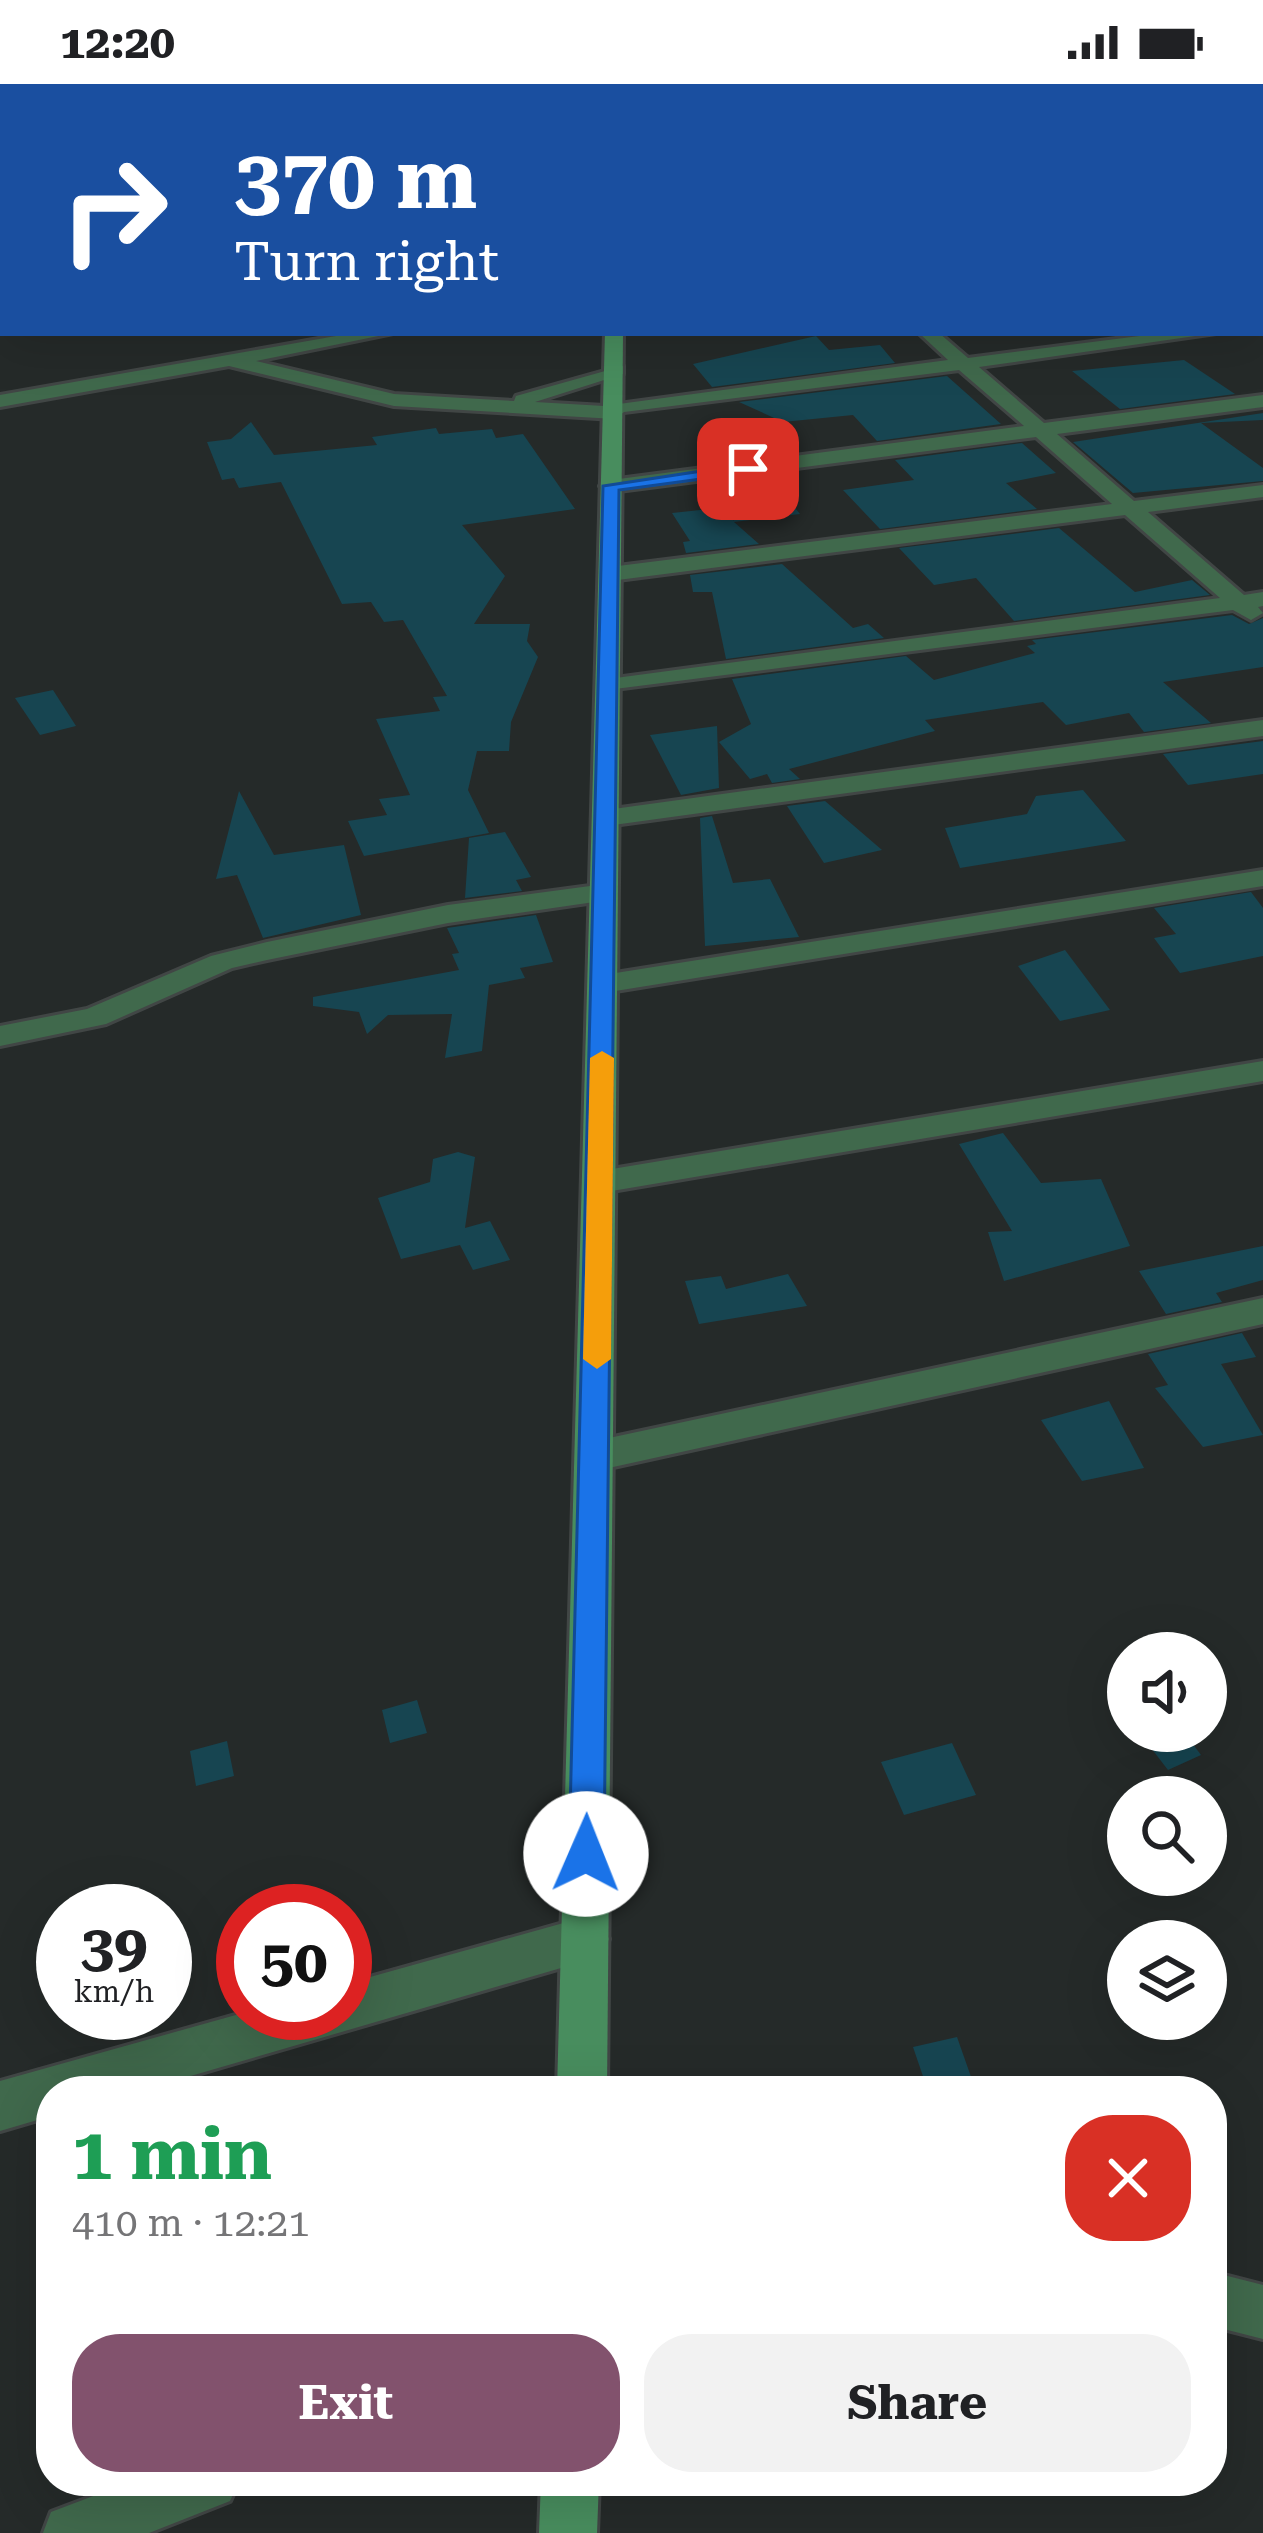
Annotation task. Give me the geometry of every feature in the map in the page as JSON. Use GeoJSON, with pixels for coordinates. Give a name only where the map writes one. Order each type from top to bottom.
{"type":"FeatureCollection","features":[{"type":"Feature","properties":{"kind":"main road"},"geometry":{"type":"LineString","coordinates":[[582,2076],[614,336]]}},
{"type":"Feature","properties":{"kind":"main road"},"geometry":{"type":"LineString","coordinates":[[568,2533],[569,2496]]}},
{"type":"Feature","properties":{"kind":"street"},"geometry":{"type":"LineString","coordinates":[[0,401],[367,336]]}},
{"type":"Feature","properties":{"kind":"street"},"geometry":{"type":"LineString","coordinates":[[931,336],[1251,601],[1263,623]]}},
{"type":"Feature","properties":{"kind":"street"},"geometry":{"type":"LineString","coordinates":[[228,360],[394,400],[614,410],[1183,336]]}},
{"type":"Feature","properties":{"kind":"street"},"geometry":{"type":"LineString","coordinates":[[502,406],[616,370]]}},
{"type":"Feature","properties":{"kind":"street"},"geometry":{"type":"LineString","coordinates":[[611,486],[1263,401]]}},
{"type":"Feature","properties":{"kind":"street"},"geometry":{"type":"LineString","coordinates":[[610,574],[1263,491]]}},
{"type":"Feature","properties":{"kind":"street"},"geometry":{"type":"LineString","coordinates":[[608,686],[1251,601]]}},
{"type":"Feature","properties":{"kind":"street"},"geometry":{"type":"LineString","coordinates":[[606,818],[1263,728]]}},
{"type":"Feature","properties":{"kind":"street"},"geometry":{"type":"LineString","coordinates":[[603,984],[1263,878]]}},
{"type":"Feature","properties":{"kind":"street"},"geometry":{"type":"LineString","coordinates":[[0,1036],[94,1017],[222,962],[267,951],[448,914],[605,893]]}},
{"type":"Feature","properties":{"kind":"street"},"geometry":{"type":"LineString","coordinates":[[600,1182],[1263,1071]]}},
{"type":"Feature","properties":{"kind":"street"},"geometry":{"type":"LineString","coordinates":[[596,1456],[1263,1310]]}},
{"type":"Feature","properties":{"kind":"street"},"geometry":{"type":"LineString","coordinates":[[372,2000],[585,1939]]}},
{"type":"Feature","properties":{"kind":"street"},"geometry":{"type":"LineString","coordinates":[[105,2076],[231,2040]]}},
{"type":"Feature","properties":{"kind":"street"},"geometry":{"type":"LineString","coordinates":[[0,2106],[36,2096]]}},
{"type":"Feature","properties":{"kind":"street"},"geometry":{"type":"LineString","coordinates":[[1227,2304],[1263,2312]]}},
{"type":"Feature","properties":{"kind":"street"},"geometry":{"type":"LineString","coordinates":[[72,2533],[170,2496]]}},
{"type":"Feature","properties":{"kind":"building"},"geometry":{"type":"Polygon","coordinates":[[[816,336],[829,350],[880,345],[895,363],[712,387],[693,364],[816,336]]]}},
{"type":"Feature","properties":{"kind":"building"},"geometry":{"type":"Polygon","coordinates":[[[1184,360],[1235,394],[1120,409],[1072,371],[1184,360]]]}},
{"type":"Feature","properties":{"kind":"building"},"geometry":{"type":"Polygon","coordinates":[[[947,376],[1001,424],[877,441],[853,415],[783,422],[739,402],[947,376]]]}},
{"type":"Feature","properties":{"kind":"building"},"geometry":{"type":"Polygon","coordinates":[[[1263,413],[1263,420],[1201,423],[1263,468],[1263,481],[1133,493],[1073,442],[1263,413]]]}},
{"type":"Feature","properties":{"kind":"building"},"geometry":{"type":"Polygon","coordinates":[[[251,422],[274,455],[377,445],[372,437],[436,428],[439,434],[492,429],[496,438],[523,434],[575,509],[462,525],[505,576],[474,624],[530,624],[527,641],[538,657],[511,722],[509,751],[477,751],[468,790],[489,833],[364,856],[348,821],[387,815],[379,799],[410,795],[376,719],[440,711],[433,697],[447,696],[403,620],[384,622],[371,602],[342,604],[281,482],[239,488],[234,478],[222,480],[207,442],[231,439],[251,422]]]}},
{"type":"Feature","properties":{"kind":"building"},"geometry":{"type":"Polygon","coordinates":[[[1022,443],[1056,473],[1006,483],[1037,509],[880,529],[843,490],[914,480],[895,460],[1022,443]]]}},
{"type":"Feature","properties":{"kind":"building"},"geometry":{"type":"Polygon","coordinates":[[[770,477],[800,514],[734,522],[759,544],[686,553],[683,542],[690,541],[672,513],[719,508],[734,521],[712,484],[770,477]]]}},
{"type":"Feature","properties":{"kind":"building"},"geometry":{"type":"Polygon","coordinates":[[[1059,528],[1135,592],[1192,580],[1210,595],[1014,621],[976,578],[934,585],[899,548],[1059,528]]]}},
{"type":"Feature","properties":{"kind":"building"},"geometry":{"type":"Polygon","coordinates":[[[782,564],[853,628],[868,624],[884,638],[726,659],[712,592],[693,592],[690,575],[782,564]]]}},
{"type":"Feature","properties":{"kind":"building"},"geometry":{"type":"Polygon","coordinates":[[[1232,615],[1249,624],[1263,618],[1263,667],[1163,682],[1211,723],[1144,732],[1129,713],[1066,725],[1043,702],[925,720],[935,731],[789,769],[800,779],[772,783],[767,774],[750,779],[719,742],[751,724],[732,679],[906,656],[934,680],[1035,653],[1027,646],[1036,644],[1032,640],[1232,615]]]}},
{"type":"Feature","properties":{"kind":"building"},"geometry":{"type":"Polygon","coordinates":[[[53,690],[76,726],[40,735],[15,698],[53,690]]]}},
{"type":"Feature","properties":{"kind":"building"},"geometry":{"type":"Polygon","coordinates":[[[717,726],[719,788],[681,795],[650,735],[717,726]]]}},
{"type":"Feature","properties":{"kind":"building"},"geometry":{"type":"Polygon","coordinates":[[[1263,741],[1263,774],[1188,785],[1163,754],[1263,741]]]}},
{"type":"Feature","properties":{"kind":"building"},"geometry":{"type":"Polygon","coordinates":[[[1083,790],[1126,841],[960,868],[945,828],[1027,814],[1036,796],[1083,790]]]}},
{"type":"Feature","properties":{"kind":"building"},"geometry":{"type":"Polygon","coordinates":[[[239,791],[274,855],[344,845],[361,915],[263,938],[237,875],[216,879],[239,791]]]}},
{"type":"Feature","properties":{"kind":"building"},"geometry":{"type":"Polygon","coordinates":[[[825,801],[882,850],[824,863],[787,806],[825,801]]]}},
{"type":"Feature","properties":{"kind":"building"},"geometry":{"type":"Polygon","coordinates":[[[712,816],[733,883],[770,879],[799,937],[705,946],[700,818],[712,816]]]}},
{"type":"Feature","properties":{"kind":"building"},"geometry":{"type":"Polygon","coordinates":[[[505,832],[531,877],[516,880],[522,891],[465,898],[469,838],[505,832]]]}},
{"type":"Feature","properties":{"kind":"building"},"geometry":{"type":"Polygon","coordinates":[[[1251,892],[1263,908],[1263,956],[1180,973],[1154,938],[1176,934],[1154,908],[1251,892]]]}},
{"type":"Feature","properties":{"kind":"building"},"geometry":{"type":"Polygon","coordinates":[[[536,915],[553,962],[520,968],[525,978],[489,985],[482,1051],[445,1058],[452,1014],[388,1015],[367,1034],[359,1012],[313,1006],[313,997],[459,970],[452,954],[459,953],[447,928],[536,915]]]}},
{"type":"Feature","properties":{"kind":"building"},"geometry":{"type":"Polygon","coordinates":[[[1065,950],[1110,1010],[1060,1021],[1018,966],[1065,950]]]}},
{"type":"Feature","properties":{"kind":"building"},"geometry":{"type":"Polygon","coordinates":[[[1003,1133],[1041,1183],[1101,1179],[1130,1246],[1004,1281],[988,1232],[1012,1231],[959,1144],[1003,1133]]]}},
{"type":"Feature","properties":{"kind":"building"},"geometry":{"type":"Polygon","coordinates":[[[458,1152],[475,1157],[465,1228],[490,1221],[510,1260],[473,1270],[460,1245],[401,1259],[378,1198],[430,1182],[433,1159],[458,1152]]]}},
{"type":"Feature","properties":{"kind":"building"},"geometry":{"type":"Polygon","coordinates":[[[1263,1246],[1263,1280],[1216,1293],[1222,1302],[1166,1314],[1139,1271],[1263,1246]]]}},
{"type":"Feature","properties":{"kind":"building"},"geometry":{"type":"Polygon","coordinates":[[[788,1274],[807,1306],[699,1324],[685,1281],[721,1276],[726,1289],[788,1274]]]}},
{"type":"Feature","properties":{"kind":"building"},"geometry":{"type":"Polygon","coordinates":[[[1242,1333],[1256,1357],[1221,1364],[1263,1435],[1203,1447],[1155,1388],[1168,1385],[1148,1354],[1242,1333]]]}},
{"type":"Feature","properties":{"kind":"building"},"geometry":{"type":"Polygon","coordinates":[[[1109,1401],[1144,1468],[1082,1481],[1041,1420],[1109,1401]]]}},
{"type":"Feature","properties":{"kind":"building"},"geometry":{"type":"Polygon","coordinates":[[[417,1700],[427,1733],[390,1743],[382,1710],[417,1700]]]}},
{"type":"Feature","properties":{"kind":"building"},"geometry":{"type":"Polygon","coordinates":[[[227,1741],[234,1776],[196,1786],[190,1751],[227,1741]]]}},
{"type":"Feature","properties":{"kind":"building"},"geometry":{"type":"Polygon","coordinates":[[[952,1743],[976,1795],[904,1815],[881,1762],[952,1743]]]}},
{"type":"Feature","properties":{"kind":"building"},"geometry":{"type":"Polygon","coordinates":[[[1154,1752],[1201,1755],[1168,1770],[1154,1752]]]}},
{"type":"Feature","properties":{"kind":"building"},"geometry":{"type":"Polygon","coordinates":[[[957,2037],[971,2076],[923,2076],[913,2047],[957,2037]]]}},
{"type":"Feature","properties":{"kind":"slow traffic"},"geometry":{"type":"LineString","coordinates":[[597,1359],[602,1058]]}},
{"type":"Feature","properties":{"kind":"route"},"geometry":{"type":"LineString","coordinates":[[586,1854],[611,486],[748,469]]}}]}
